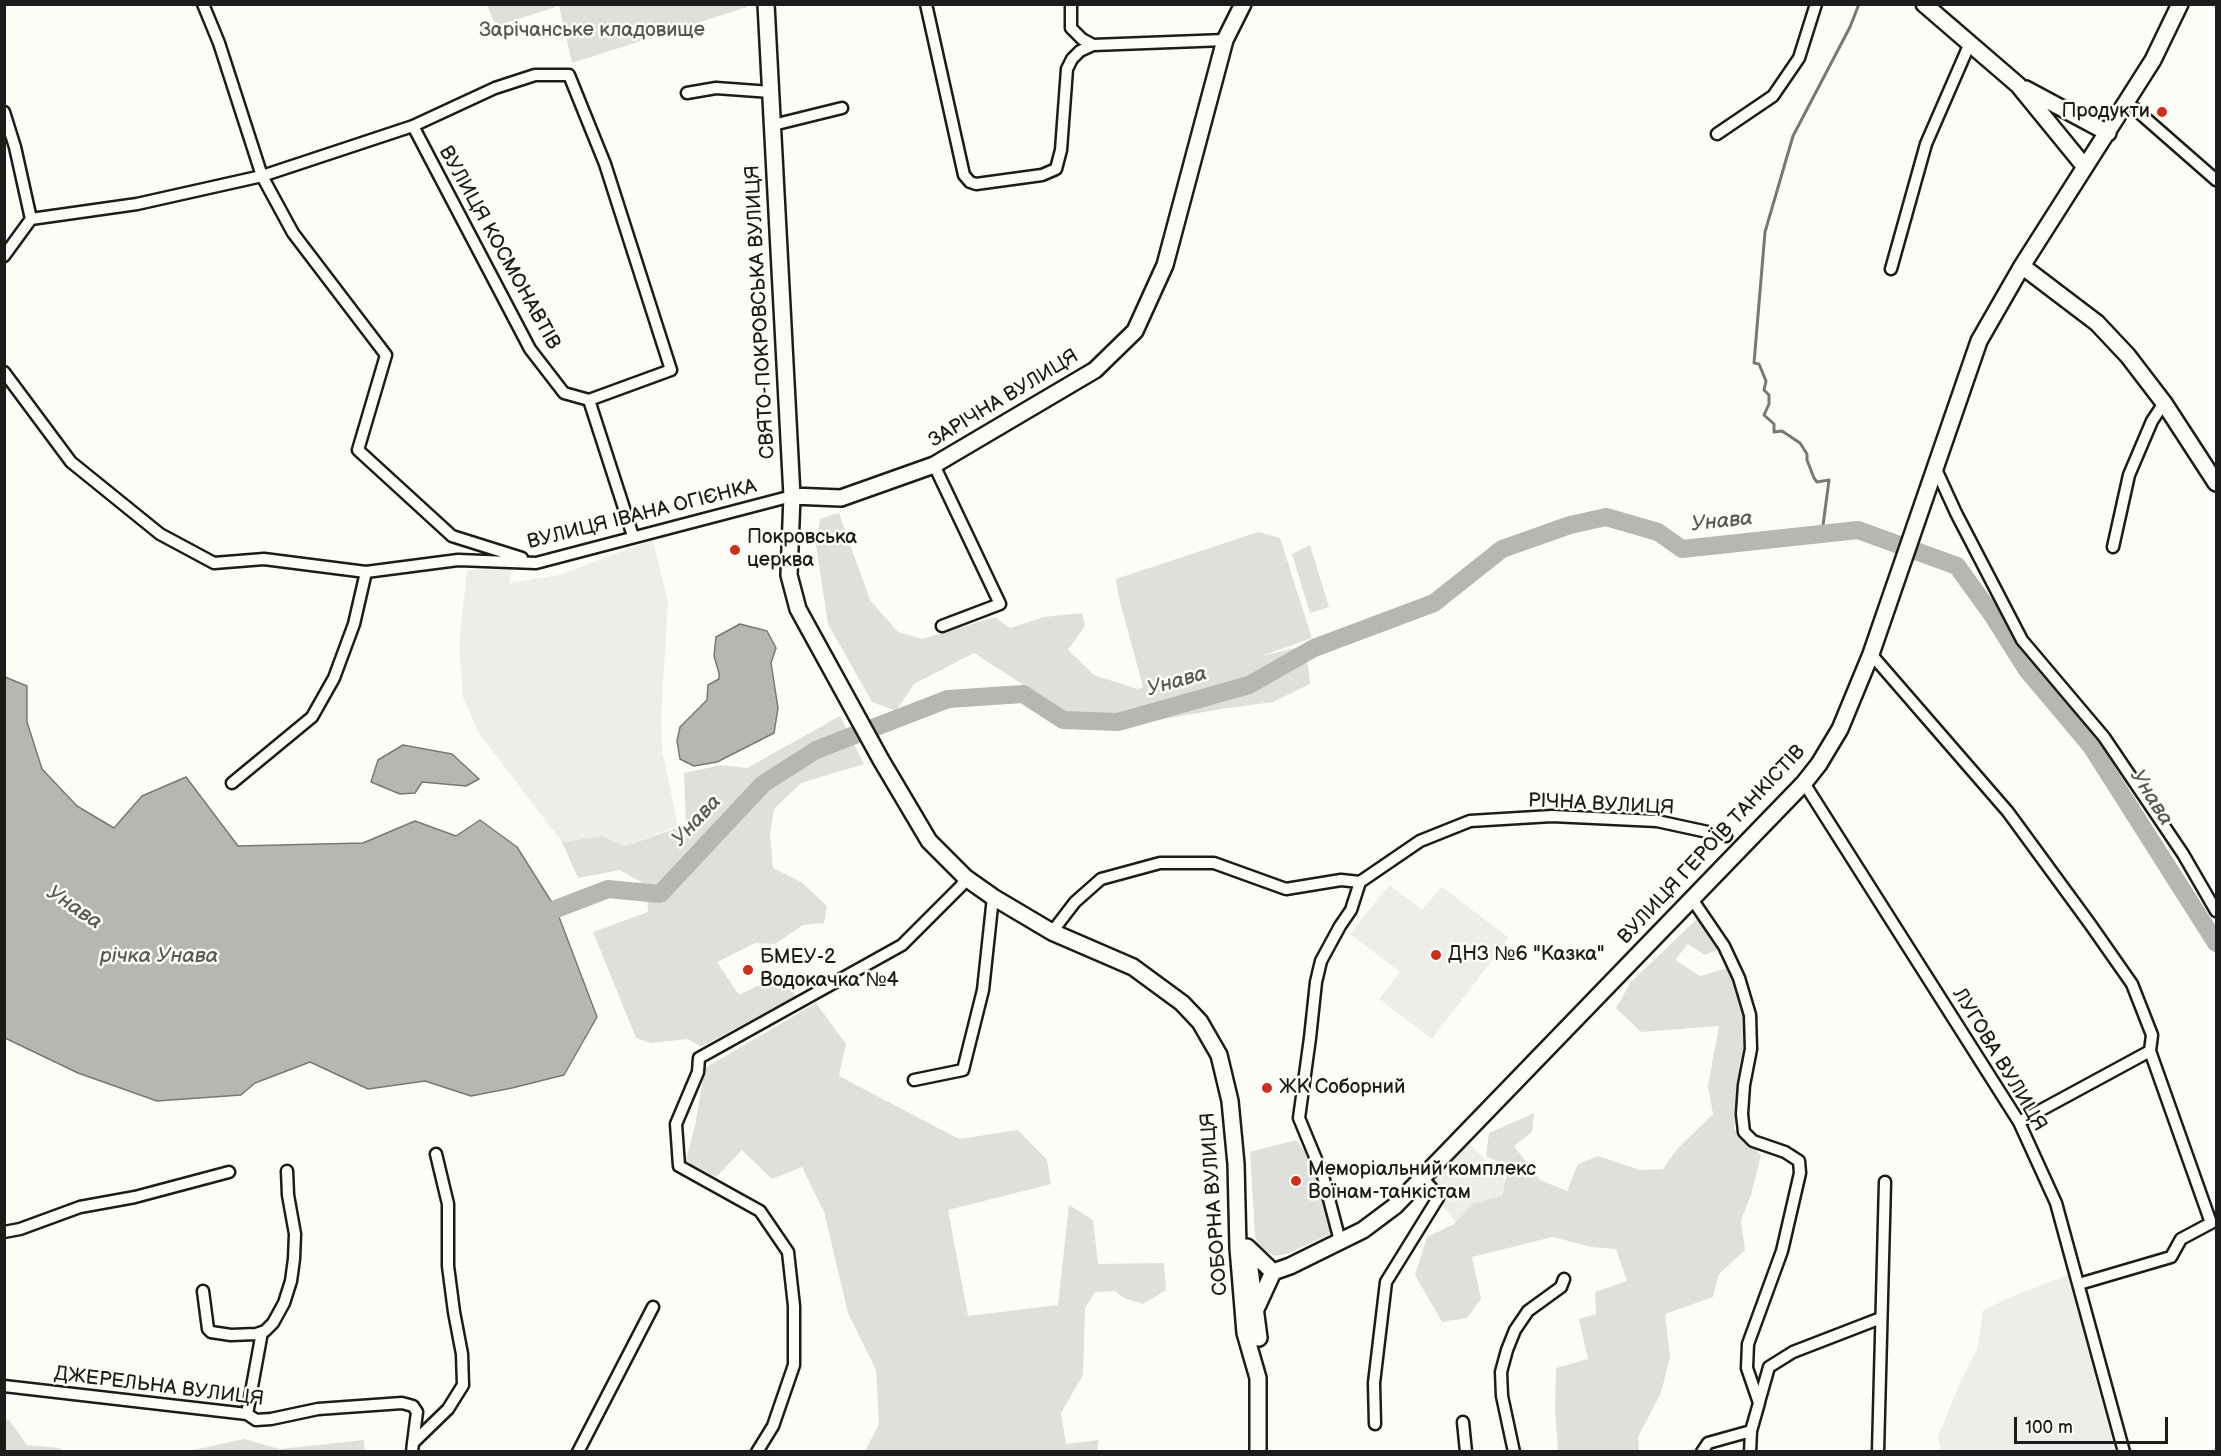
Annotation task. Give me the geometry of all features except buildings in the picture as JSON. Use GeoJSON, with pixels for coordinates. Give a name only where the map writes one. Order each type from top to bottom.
{"type":"FeatureCollection","features":[{"type":"Feature","properties":{"kind":"street"},"geometry":{"type":"LineString","coordinates":[[203,4],[219,43],[262,176],[293,233],[386,355],[358,450],[452,536],[536,563]]}},
{"type":"Feature","properties":{"kind":"street","name":"СВЯТО-ПОКРОВСЬКА ВУЛИЦЯ"},"geometry":{"type":"LineString","coordinates":[[766,4],[792,496]]}},
{"type":"Feature","properties":{"kind":"street"},"geometry":{"type":"LineString","coordinates":[[927,4],[964,175],[970,182],[976,184],[1042,175],[1056,169],[1061,150],[1067,69],[1072,59],[1080,51],[1093,45],[1225,40]]}},
{"type":"Feature","properties":{"kind":"street"},"geometry":{"type":"LineString","coordinates":[[1071,4],[1071,28],[1082,39],[1093,45]]}},
{"type":"Feature","properties":{"kind":"street","name":"ЗАРІЧНА ВУЛИЦЯ"},"geometry":{"type":"LineString","coordinates":[[792,496],[841,498],[934,465],[1095,370],[1135,331],[1165,265],[1225,40],[1243,4]]}},
{"type":"Feature","properties":{"kind":"street"},"geometry":{"type":"LineString","coordinates":[[1717,134],[1773,96],[1799,58],[1816,4]]}},
{"type":"Feature","properties":{"kind":"street"},"geometry":{"type":"LineString","coordinates":[[1924,4],[2018,85],[2085,167]]}},
{"type":"Feature","properties":{"kind":"street","name":"ВУЛИЦЯ ГЕРОЇВ ТАНКІСТІВ"},"geometry":{"type":"LineString","coordinates":[[1252,1335],[1258,1308],[1273,1272],[1340,1241],[1371,1224],[1395,1206],[1820,764],[1840,729],[1871,654],[1979,340],[2022,266],[2153,60],[2180,4]]}},
{"type":"Feature","properties":{"kind":"street"},"geometry":{"type":"LineString","coordinates":[[1891,269],[1926,144],[1970,43]]}},
{"type":"Feature","properties":{"kind":"street"},"geometry":{"type":"LineString","coordinates":[[4,256],[31,219],[137,204],[262,176],[413,126],[495,88],[535,75],[569,75],[605,164],[671,370],[589,400],[633,536]]}},
{"type":"Feature","properties":{"kind":"street"},"geometry":{"type":"LineString","coordinates":[[2018,85],[2108,133]]}},
{"type":"Feature","properties":{"kind":"street"},"geometry":{"type":"LineString","coordinates":[[687,93],[716,88],[771,92]]}},
{"type":"Feature","properties":{"kind":"street"},"geometry":{"type":"LineString","coordinates":[[2127,102],[2217,180]]}},
{"type":"Feature","properties":{"kind":"street"},"geometry":{"type":"LineString","coordinates":[[773,125],[842,108]]}},
{"type":"Feature","properties":{"kind":"street"},"geometry":{"type":"LineString","coordinates":[[4,112],[15,147],[31,219]]}},
{"type":"Feature","properties":{"kind":"street","name":"ВУЛИЦЯ КОСМОНАВТІВ"},"geometry":{"type":"LineString","coordinates":[[413,126],[530,349],[564,393],[589,400]]}},
{"type":"Feature","properties":{"kind":"street"},"geometry":{"type":"LineString","coordinates":[[2022,266],[2097,323],[2128,356],[2164,403],[2217,483]]}},
{"type":"Feature","properties":{"kind":"street","name":"ВУЛИЦЯ ІВАНА ОГІЄНКА"},"geometry":{"type":"LineString","coordinates":[[4,372],[71,462],[160,534],[214,563],[264,559],[366,572],[458,560],[536,563],[792,496]]}},
{"type":"Feature","properties":{"kind":"street"},"geometry":{"type":"LineString","coordinates":[[2113,547],[2129,475],[2152,421],[2164,403]]}},
{"type":"Feature","properties":{"kind":"street"},"geometry":{"type":"LineString","coordinates":[[934,465],[1000,604],[942,626]]}},
{"type":"Feature","properties":{"kind":"street"},"geometry":{"type":"LineString","coordinates":[[1934,466],[2022,640],[2104,737],[2183,854],[2217,911]]}},
{"type":"Feature","properties":{"kind":"street","name":"СОБОРНА ВУЛИЦЯ"},"geometry":{"type":"LineString","coordinates":[[792,496],[789,575],[798,609],[929,841],[966,878],[993,897],[1052,932],[1133,967],[1182,1003],[1200,1022],[1219,1055],[1230,1101],[1236,1164],[1237,1218],[1258,1378],[1258,1452]]}},
{"type":"Feature","properties":{"kind":"street"},"geometry":{"type":"LineString","coordinates":[[232,783],[312,717],[338,667],[354,624],[366,572]]}},
{"type":"Feature","properties":{"kind":"street"},"geometry":{"type":"LineString","coordinates":[[1871,654],[2008,812],[2132,984],[2152,1035],[2150,1051],[2211,1223],[2181,1239],[2171,1257],[2079,1284]]}},
{"type":"Feature","properties":{"kind":"street","name":"ЛУГОВА ВУЛИЦЯ"},"geometry":{"type":"LineString","coordinates":[[1804,783],[2019,1122],[2056,1203],[2124,1452]]}},
{"type":"Feature","properties":{"kind":"street","name":"РІЧНА ВУЛИЦЯ"},"geometry":{"type":"LineString","coordinates":[[1360,882],[1420,842],[1470,821],[1552,816],[1657,821],[1726,836]]}},
{"type":"Feature","properties":{"kind":"street"},"geometry":{"type":"LineString","coordinates":[[1052,932],[1075,902],[1101,879],[1160,863],[1214,863],[1286,889],[1341,880],[1360,882],[1351,910],[1321,961],[1316,982],[1311,1038],[1299,1118],[1323,1176],[1340,1241]]}},
{"type":"Feature","properties":{"kind":"street"},"geometry":{"type":"LineString","coordinates":[[758,1452],[773,1426],[794,1365],[794,1306],[788,1252],[760,1211],[679,1166],[676,1124],[698,1072],[699,1058],[902,945],[961,886],[966,878]]}},
{"type":"Feature","properties":{"kind":"street"},"geometry":{"type":"LineString","coordinates":[[914,1080],[963,1070],[983,990],[993,897]]}},
{"type":"Feature","properties":{"kind":"street"},"geometry":{"type":"LineString","coordinates":[[1692,899],[1724,946],[1739,978],[1750,1015],[1751,1049],[1744,1085],[1742,1114],[1744,1132],[1753,1142],[1785,1152],[1799,1161],[1800,1173],[1782,1251],[1748,1344],[1747,1368],[1759,1402]]}},
{"type":"Feature","properties":{"kind":"street"},"geometry":{"type":"LineString","coordinates":[[2019,1122],[2150,1051]]}},
{"type":"Feature","properties":{"kind":"street"},"geometry":{"type":"LineString","coordinates":[[413,1447],[448,1409],[463,1385],[462,1354],[448,1266],[448,1204],[436,1154]]}},
{"type":"Feature","properties":{"kind":"street"},"geometry":{"type":"LineString","coordinates":[[203,1291],[208,1329],[212,1332],[231,1335],[262,1332],[273,1323],[284,1303],[291,1281],[295,1234],[288,1195],[287,1171]]}},
{"type":"Feature","properties":{"kind":"street"},"geometry":{"type":"LineString","coordinates":[[4,1232],[20,1229],[80,1207],[135,1197],[229,1172]]}},
{"type":"Feature","properties":{"kind":"street"},"geometry":{"type":"LineString","coordinates":[[1375,1424],[1374,1383],[1386,1282],[1438,1198],[1438,1195],[1423,1179]]}},
{"type":"Feature","properties":{"kind":"street"},"geometry":{"type":"LineString","coordinates":[[1878,1452],[1885,1182]]}},
{"type":"Feature","properties":{"kind":"street"},"geometry":{"type":"LineString","coordinates":[[1237,1218],[1247,1247],[1258,1308],[1250,1306],[1246,1301],[1237,1218]]}},
{"type":"Feature","properties":{"kind":"street"},"geometry":{"type":"LineString","coordinates":[[1247,1247],[1273,1272]]}},
{"type":"Feature","properties":{"kind":"street","name":"ВУЛИЦЯ ГЕРОЇВ ТАНКІСТІВ"},"geometry":{"type":"LineString","coordinates":[[1258,1308],[1290,1266]]}},
{"type":"Feature","properties":{"kind":"street"},"geometry":{"type":"LineString","coordinates":[[1515,1452],[1502,1396],[1501,1372],[1507,1350],[1515,1330],[1528,1311],[1561,1287],[1564,1279]]}},
{"type":"Feature","properties":{"kind":"street"},"geometry":{"type":"LineString","coordinates":[[578,1452],[654,1307]]}},
{"type":"Feature","properties":{"kind":"street"},"geometry":{"type":"LineString","coordinates":[[1750,1452],[1751,1431],[1769,1367],[1793,1352],[1881,1318]]}},
{"type":"Feature","properties":{"kind":"street"},"geometry":{"type":"LineString","coordinates":[[247,1414],[262,1332]]}},
{"type":"Feature","properties":{"kind":"street","name":"ДЖЕРЕЛЬНА ВУЛИЦЯ"},"geometry":{"type":"LineString","coordinates":[[4,1386],[247,1414],[256,1420],[318,1409],[393,1402],[408,1404],[413,1406],[417,1412],[413,1447]]}},
{"type":"Feature","properties":{"kind":"street"},"geometry":{"type":"LineString","coordinates":[[1463,1422],[1466,1452]]}},
{"type":"Feature","properties":{"kind":"street"},"geometry":{"type":"LineString","coordinates":[[1702,1452],[1708,1443],[1751,1431]]}},
{"type":"Feature","properties":{"kind":"shaded area"},"geometry":{"type":"Polygon","coordinates":[[[653,540],[668,602],[661,717],[662,750],[678,826],[625,846],[601,836],[562,842],[479,733],[463,697],[459,645],[467,570],[512,569],[509,583],[559,575],[653,540]]]}},
{"type":"Feature","properties":{"kind":"shaded area","name":"ДНЗ №6 \"Казка\""},"geometry":{"type":"Polygon","coordinates":[[[1389,885],[1422,909],[1442,887],[1509,938],[1432,1039],[1379,999],[1400,972],[1350,934],[1389,885]]]}},
{"type":"Feature","properties":{"kind":"shaded area"},"geometry":{"type":"Polygon","coordinates":[[[1467,1141],[1514,1189],[1463,1230],[1423,1184],[1467,1141]]]}},
{"type":"Feature","properties":{"kind":"shaded area"},"geometry":{"type":"Polygon","coordinates":[[[2068,1275],[2115,1451],[1941,1451],[1938,1437],[1978,1347],[1983,1310],[2068,1275]]]}},
{"type":"Feature","properties":{"kind":"green space","name":"Зарічанське кладовище"},"geometry":{"type":"Polygon","coordinates":[[[746,4],[747,7],[572,63],[559,6],[496,26],[487,5],[746,4]]]}},
{"type":"Feature","properties":{"kind":"green space"},"geometry":{"type":"Polygon","coordinates":[[[839,513],[870,600],[898,632],[922,639],[995,617],[1010,628],[1044,617],[1082,613],[1085,626],[1068,650],[1094,675],[1137,689],[1143,687],[1116,579],[1258,532],[1280,538],[1312,638],[1259,657],[1302,646],[1308,665],[1310,684],[1273,702],[1136,724],[1064,711],[974,653],[914,684],[896,711],[872,702],[828,624],[816,545],[820,519],[839,513]]]}},
{"type":"Feature","properties":{"kind":"green space"},"geometry":{"type":"Polygon","coordinates":[[[1310,545],[1329,607],[1310,613],[1292,554],[1310,545]]]}},
{"type":"Feature","properties":{"kind":"green space"},"geometry":{"type":"Polygon","coordinates":[[[840,716],[864,764],[801,783],[774,809],[770,834],[773,868],[801,882],[827,906],[824,923],[803,925],[775,944],[755,943],[717,962],[739,995],[783,973],[796,996],[701,1047],[688,1039],[651,1043],[636,1038],[593,932],[648,912],[646,885],[620,870],[578,878],[562,842],[601,836],[625,846],[686,825],[684,773],[721,765],[747,768],[840,716]]]}},
{"type":"Feature","properties":{"kind":"green space"},"geometry":{"type":"Polygon","coordinates":[[[1699,917],[1720,949],[1705,955],[1688,944],[1675,960],[1700,976],[1727,968],[1743,1007],[1744,1050],[1734,1129],[1761,1155],[1751,1195],[1741,1220],[1745,1250],[1719,1274],[1713,1297],[1665,1314],[1670,1357],[1661,1393],[1638,1437],[1639,1451],[1558,1451],[1555,1409],[1556,1368],[1588,1359],[1579,1319],[1596,1314],[1595,1292],[1627,1281],[1616,1249],[1591,1247],[1553,1237],[1472,1257],[1481,1299],[1467,1318],[1442,1322],[1415,1275],[1427,1237],[1454,1224],[1472,1204],[1502,1196],[1509,1168],[1486,1156],[1489,1133],[1534,1113],[1532,1132],[1514,1146],[1540,1180],[1567,1191],[1578,1164],[1598,1156],[1640,1170],[1663,1169],[1677,1149],[1713,1114],[1708,1086],[1719,1026],[1641,1032],[1616,1008],[1631,982],[1699,917]]]}},
{"type":"Feature","properties":{"kind":"green space"},"geometry":{"type":"Polygon","coordinates":[[[816,1003],[846,1044],[839,1076],[959,1139],[1018,1130],[1047,1160],[1051,1184],[948,1210],[968,1316],[1058,1305],[1069,1205],[1093,1220],[1098,1264],[1164,1263],[1166,1290],[1143,1304],[1124,1298],[1115,1291],[1095,1292],[1085,1308],[1083,1375],[1061,1413],[1066,1444],[1099,1440],[1097,1451],[865,1451],[879,1424],[876,1370],[848,1313],[824,1212],[802,1167],[772,1179],[742,1150],[716,1177],[685,1163],[695,1126],[705,1068],[816,1003]]]}},
{"type":"Feature","properties":{"kind":"green space"},"geometry":{"type":"Polygon","coordinates":[[[1296,1140],[1312,1160],[1333,1233],[1287,1254],[1274,1256],[1259,1247],[1255,1236],[1250,1152],[1296,1140]]]}},
{"type":"Feature","properties":{"kind":"green space"},"geometry":{"type":"Polygon","coordinates":[[[5,1419],[9,1420],[27,1445],[60,1448],[62,1451],[5,1451],[5,1419]]]}},
{"type":"Feature","properties":{"kind":"green space"},"geometry":{"type":"Polygon","coordinates":[[[244,1439],[280,1449],[364,1440],[365,1451],[189,1451],[244,1439]]]}},
{"type":"Feature","properties":{"kind":"water"},"geometry":{"type":"Polygon","coordinates":[[[740,624],[767,631],[776,648],[771,663],[778,708],[774,733],[717,762],[694,766],[680,759],[677,741],[680,727],[707,700],[708,685],[719,679],[714,656],[716,637],[740,624]]]}},
{"type":"Feature","properties":{"kind":"water","name":"річка Унава"},"geometry":{"type":"Polygon","coordinates":[[[5,677],[27,686],[27,722],[42,769],[77,806],[114,828],[142,796],[186,777],[238,846],[363,843],[415,821],[456,836],[480,820],[517,847],[556,909],[597,1017],[564,1075],[471,1096],[425,1081],[368,1089],[310,1062],[255,1083],[241,1095],[157,1101],[78,1073],[5,1038],[5,677]]]}},
{"type":"Feature","properties":{"kind":"water"},"geometry":{"type":"Polygon","coordinates":[[[403,745],[452,754],[479,779],[466,786],[422,782],[415,793],[400,794],[371,782],[378,760],[403,745]]]}},
{"type":"Feature","properties":{"kind":"waterway"},"geometry":{"type":"LineString","coordinates":[[1822,533],[1829,480],[1817,482],[1807,460],[1807,454],[1800,443],[1782,431],[1774,432],[1774,424],[1764,415],[1769,404],[1769,395],[1764,390],[1766,381],[1759,364],[1754,363],[1765,232],[1793,136],[1850,27],[1859,4]]}},
{"type":"Feature","properties":{"kind":"waterway","name":"Унава"},"geometry":{"type":"LineString","coordinates":[[533,916],[608,889],[660,894],[763,784],[816,750],[948,699],[1023,694],[1063,720],[1118,722],[1249,685],[1314,648],[1434,603],[1502,549],[1570,525],[1606,517],[1658,532],[1682,549],[1858,530],[1957,566],[1993,616],[2027,670],[2091,746],[2216,943]]}},
{"type":"Feature","properties":{"kind":"place","name":"Продукти"},"geometry":{"type":"Point","coordinates":[2162,112]}},
{"type":"Feature","properties":{"kind":"place","name":"Покровська церква"},"geometry":{"type":"Point","coordinates":[735,550]}},
{"type":"Feature","properties":{"kind":"place","name":"ДНЗ №6 \"Казка\""},"geometry":{"type":"Point","coordinates":[1436,955]}},
{"type":"Feature","properties":{"kind":"place","name":"БМЕУ-2 Водокачка №4"},"geometry":{"type":"Point","coordinates":[748,970]}},
{"type":"Feature","properties":{"kind":"place","name":"ЖК Соборний"},"geometry":{"type":"Point","coordinates":[1267,1088]}},
{"type":"Feature","properties":{"kind":"place","name":"Меморіальний комплекс Воїнам-танкістам"},"geometry":{"type":"Point","coordinates":[1296,1181]}}]}
